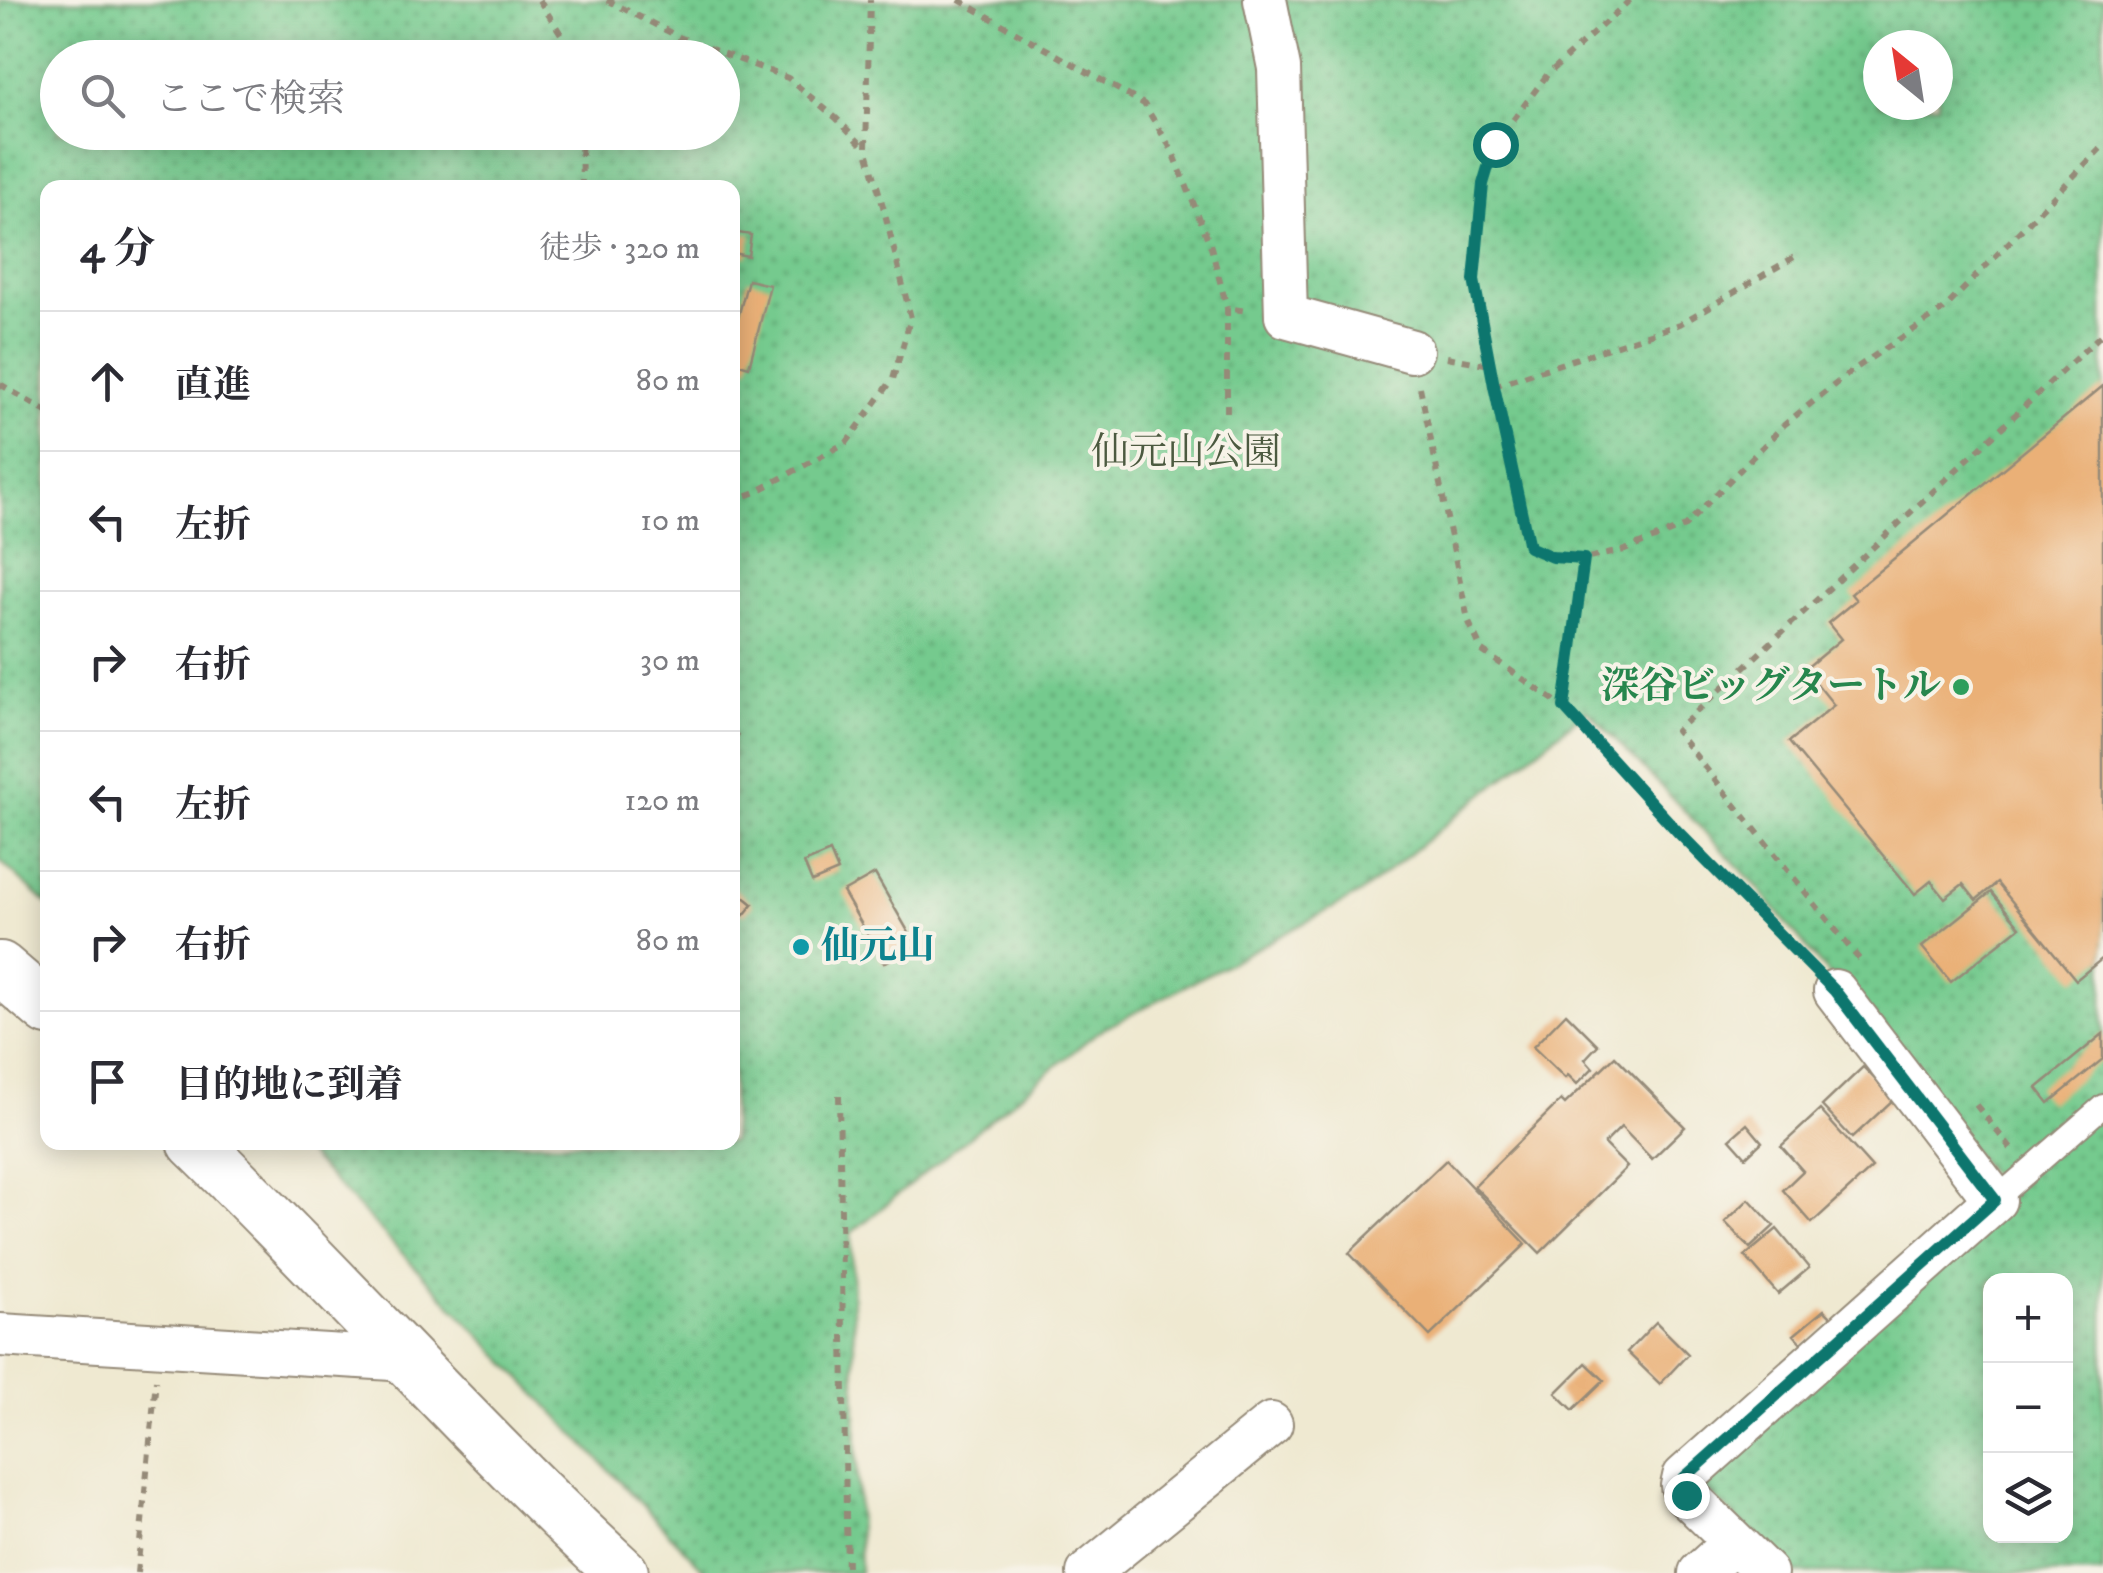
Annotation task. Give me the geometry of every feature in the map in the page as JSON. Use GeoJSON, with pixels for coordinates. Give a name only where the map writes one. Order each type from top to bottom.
{"type":"FeatureCollection","features":[{"type":"Feature","properties":{"kind":"street"},"geometry":{"type":"LineString","coordinates":[[1265,0],[1279,68],[1286,316],[1412,351]]}},
{"type":"Feature","properties":{"kind":"street"},"geometry":{"type":"LineString","coordinates":[[1,970],[40,1002]]}},
{"type":"Feature","properties":{"kind":"street"},"geometry":{"type":"LineString","coordinates":[[1766,1573],[1686,1495],[1684,1478],[1995,1200],[1853,982]]}},
{"type":"Feature","properties":{"kind":"street"},"geometry":{"type":"LineString","coordinates":[[202,1150],[547,1505],[622,1573]]}},
{"type":"Feature","properties":{"kind":"street"},"geometry":{"type":"LineString","coordinates":[[0,1335],[409,1360]]}},
{"type":"Feature","properties":{"kind":"street"},"geometry":{"type":"LineString","coordinates":[[1088,1573],[1271,1424]]}},
{"type":"Feature","properties":{"kind":"street"},"geometry":{"type":"LineString","coordinates":[[1700,1573],[1734,1542]]}},
{"type":"Feature","properties":{"kind":"lane"},"geometry":{"type":"LineString","coordinates":[[1995,1200],[2103,1106]]}},
{"type":"Feature","properties":{"kind":"path"},"geometry":{"type":"LineString","coordinates":[[539,0],[565,40]]}},
{"type":"Feature","properties":{"kind":"path"},"geometry":{"type":"LineString","coordinates":[[606,0],[686,40]]}},
{"type":"Feature","properties":{"kind":"path"},"geometry":{"type":"LineString","coordinates":[[740,498],[846,442],[893,378],[911,318],[866,148],[870,0]]}},
{"type":"Feature","properties":{"kind":"path"},"geometry":{"type":"LineString","coordinates":[[959,0],[1144,104],[1173,152],[1211,247],[1227,308],[1227,412]]}},
{"type":"Feature","properties":{"kind":"path"},"geometry":{"type":"LineString","coordinates":[[1630,0],[1547,75],[1495,144],[1483,184],[1474,280],[1529,547],[1552,557],[1584,559],[1625,550],[1685,526],[1784,425],[1853,370],[1943,310],[2103,146]]}},
{"type":"Feature","properties":{"kind":"path"},"geometry":{"type":"LineString","coordinates":[[740,60],[788,78],[866,148]]}},
{"type":"Feature","properties":{"kind":"path"},"geometry":{"type":"LineString","coordinates":[[581,150],[582,180]]}},
{"type":"Feature","properties":{"kind":"path"},"geometry":{"type":"LineString","coordinates":[[1494,386],[1680,324],[1796,256]]}},
{"type":"Feature","properties":{"kind":"path"},"geometry":{"type":"LineString","coordinates":[[1227,308],[1286,316]]}},
{"type":"Feature","properties":{"kind":"path"},"geometry":{"type":"LineString","coordinates":[[1853,982],[1676,731],[2103,333]]}},
{"type":"Feature","properties":{"kind":"path"},"geometry":{"type":"LineString","coordinates":[[1412,351],[1468,620],[1482,652],[1564,707],[1678,832],[1853,982]]}},
{"type":"Feature","properties":{"kind":"path"},"geometry":{"type":"LineString","coordinates":[[0,384],[40,408]]}},
{"type":"Feature","properties":{"kind":"path"},"geometry":{"type":"LineString","coordinates":[[1564,707],[1584,559]]}},
{"type":"Feature","properties":{"kind":"path"},"geometry":{"type":"LineString","coordinates":[[740,741],[743,744]]}},
{"type":"Feature","properties":{"kind":"path"},"geometry":{"type":"LineString","coordinates":[[839,1094],[847,1573]]}},
{"type":"Feature","properties":{"kind":"path"},"geometry":{"type":"LineString","coordinates":[[1968,1095],[2028,1171]]}},
{"type":"Feature","properties":{"kind":"path"},"geometry":{"type":"LineString","coordinates":[[137,1573],[160,1344]]}},
{"type":"Feature","properties":{"kind":"green space","name":"仙元山公園"},"geometry":{"type":"Polygon","coordinates":[[[0,0],[2103,0],[2103,1573],[1794,1573],[1704,1488],[1702,1469],[2010,1196],[1754,883],[1587,710],[1361,893],[1096,1033],[851,1233],[860,1573],[707,1573],[304,1150],[740,1150],[740,180],[40,180],[40,898],[0,861],[0,0]]]}},
{"type":"Feature","properties":{"kind":"building"},"geometry":{"type":"Polygon","coordinates":[[[740,233],[751,235],[748,256],[740,254],[740,233]]]}},
{"type":"Feature","properties":{"kind":"building"},"geometry":{"type":"Polygon","coordinates":[[[748,280],[770,285],[749,367],[740,364],[740,310],[748,280]]]}},
{"type":"Feature","properties":{"kind":"building","name":"深谷ビッグタートル"},"geometry":{"type":"Polygon","coordinates":[[[2103,386],[2103,958],[2076,980],[1997,883],[1976,900],[1963,884],[1945,898],[1931,881],[1915,894],[1789,742],[1834,705],[1805,669],[1841,639],[1828,623],[1856,600],[1851,594],[2103,386]]]}},
{"type":"Feature","properties":{"kind":"building"},"geometry":{"type":"Polygon","coordinates":[[[830,852],[838,871],[812,882],[804,863],[830,852]]]}},
{"type":"Feature","properties":{"kind":"building"},"geometry":{"type":"Polygon","coordinates":[[[875,874],[916,945],[884,963],[843,892],[875,874]]]}},
{"type":"Feature","properties":{"kind":"building"},"geometry":{"type":"Polygon","coordinates":[[[1991,892],[2020,927],[1951,982],[1922,947],[1991,892]]]}},
{"type":"Feature","properties":{"kind":"building"},"geometry":{"type":"Polygon","coordinates":[[[740,893],[753,904],[744,915],[740,912],[740,893]]]}},
{"type":"Feature","properties":{"kind":"building"},"geometry":{"type":"Polygon","coordinates":[[[1566,1013],[1598,1045],[1585,1059],[1593,1068],[1577,1084],[1568,1075],[1565,1078],[1533,1047],[1566,1013]]]}},
{"type":"Feature","properties":{"kind":"building"},"geometry":{"type":"Polygon","coordinates":[[[2103,1034],[2103,1059],[2049,1103],[2037,1088],[2103,1034]]]}},
{"type":"Feature","properties":{"kind":"building"},"geometry":{"type":"Polygon","coordinates":[[[1615,1056],[1685,1127],[1652,1159],[1621,1127],[1604,1144],[1627,1167],[1540,1253],[1474,1186],[1561,1100],[1565,1104],[1615,1056]]]}},
{"type":"Feature","properties":{"kind":"building"},"geometry":{"type":"Polygon","coordinates":[[[1863,1067],[1894,1099],[1852,1138],[1822,1106],[1863,1067]]]}},
{"type":"Feature","properties":{"kind":"building"},"geometry":{"type":"Polygon","coordinates":[[[1820,1110],[1872,1168],[1812,1223],[1783,1190],[1803,1171],[1781,1146],[1820,1110]]]}},
{"type":"Feature","properties":{"kind":"building"},"geometry":{"type":"Polygon","coordinates":[[[1747,1124],[1762,1142],[1746,1157],[1730,1139],[1747,1124]]]}},
{"type":"Feature","properties":{"kind":"building"},"geometry":{"type":"Polygon","coordinates":[[[1446,1160],[1526,1244],[1430,1336],[1349,1253],[1446,1160]]]}},
{"type":"Feature","properties":{"kind":"building"},"geometry":{"type":"Polygon","coordinates":[[[1749,1199],[1774,1226],[1750,1248],[1725,1222],[1749,1199]]]}},
{"type":"Feature","properties":{"kind":"building"},"geometry":{"type":"Polygon","coordinates":[[[1777,1229],[1809,1268],[1778,1294],[1745,1256],[1777,1229]]]}},
{"type":"Feature","properties":{"kind":"building"},"geometry":{"type":"Polygon","coordinates":[[[1824,1310],[1833,1319],[1803,1345],[1794,1335],[1824,1310]]]}},
{"type":"Feature","properties":{"kind":"building"},"geometry":{"type":"Polygon","coordinates":[[[1656,1322],[1688,1354],[1660,1384],[1627,1352],[1656,1322]]]}},
{"type":"Feature","properties":{"kind":"building"},"geometry":{"type":"Polygon","coordinates":[[[1586,1363],[1604,1380],[1573,1410],[1556,1393],[1586,1363]]]}},
{"type":"Feature","properties":{"kind":"place","name":"深谷ビッグタートル"},"geometry":{"type":"Point","coordinates":[1961,687]}},
{"type":"Feature","properties":{"kind":"place","name":"仙元山"},"geometry":{"type":"Point","coordinates":[801,947]}},
{"type":"Feature","properties":{"kind":"route"},"geometry":{"type":"LineString","coordinates":[[1495,144],[1483,184],[1474,280],[1494,386],[1529,547],[1552,557],[1584,559],[1564,707],[1678,832],[1835,991],[1995,1200],[1684,1478],[1686,1495]]}}]}
